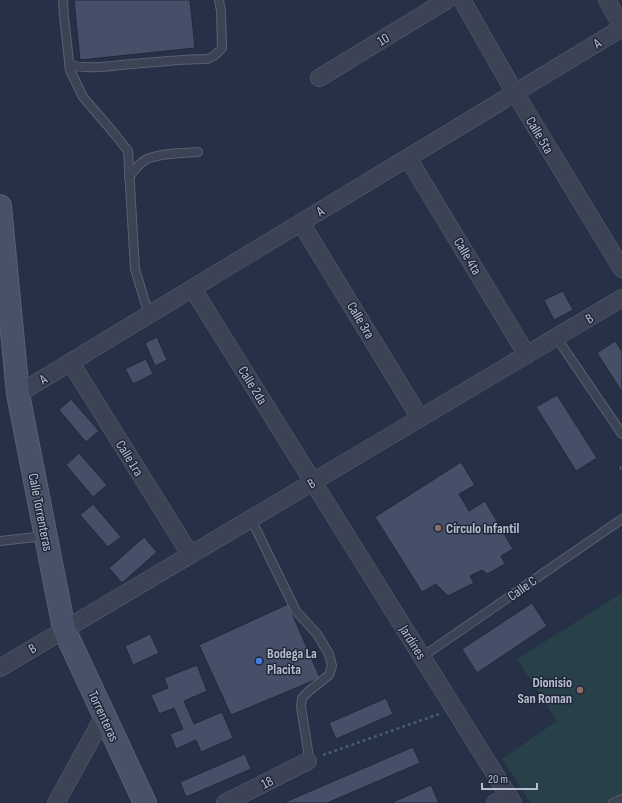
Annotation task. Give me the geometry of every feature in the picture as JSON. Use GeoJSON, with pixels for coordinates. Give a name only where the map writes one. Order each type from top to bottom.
{"type":"FeatureCollection","features":[{"type":"Feature","properties":{"kind":"street","name":"10"},"geometry":{"type":"LineString","coordinates":[[319,78],[446,0]]}},
{"type":"Feature","properties":{"kind":"street","name":"Calle 5ta"},"geometry":{"type":"LineString","coordinates":[[462,0],[515,93],[622,269]]}},
{"type":"Feature","properties":{"kind":"street"},"geometry":{"type":"LineString","coordinates":[[607,0],[622,28]]}},
{"type":"Feature","properties":{"kind":"street","name":"A"},"geometry":{"type":"LineString","coordinates":[[18,394],[622,28]]}},
{"type":"Feature","properties":{"kind":"street","name":"Calle 4ta"},"geometry":{"type":"LineString","coordinates":[[408,158],[527,355]]}},
{"type":"Feature","properties":{"kind":"street","name":"Calle Torrenteras"},"geometry":{"type":"LineString","coordinates":[[0,206],[6,336],[64,629]]}},
{"type":"Feature","properties":{"kind":"street","name":"Calle 3ra"},"geometry":{"type":"LineString","coordinates":[[301,222],[420,418]]}},
{"type":"Feature","properties":{"kind":"street","name":"Calle 2da"},"geometry":{"type":"LineString","coordinates":[[192,289],[313,482]]}},
{"type":"Feature","properties":{"kind":"street","name":"B"},"geometry":{"type":"LineString","coordinates":[[0,668],[622,298]]}},
{"type":"Feature","properties":{"kind":"street","name":"Calle 1ra"},"geometry":{"type":"LineString","coordinates":[[70,363],[190,554]]}},
{"type":"Feature","properties":{"kind":"street","name":"Jardínes"},"geometry":{"type":"LineString","coordinates":[[313,482],[454,709],[506,801]]}},
{"type":"Feature","properties":{"kind":"street","name":"Torrenteras"},"geometry":{"type":"LineString","coordinates":[[64,629],[145,803]]}},
{"type":"Feature","properties":{"kind":"street"},"geometry":{"type":"LineString","coordinates":[[56,803],[104,716]]}},
{"type":"Feature","properties":{"kind":"street","name":"18"},"geometry":{"type":"LineString","coordinates":[[225,803],[308,761]]}},
{"type":"Feature","properties":{"kind":"lane"},"geometry":{"type":"LineString","coordinates":[[63,0],[70,70],[83,97],[128,151],[135,269],[149,315]]}},
{"type":"Feature","properties":{"kind":"lane"},"geometry":{"type":"LineString","coordinates":[[69,65],[90,67],[207,59],[212,57],[222,48],[221,11],[219,0]]}},
{"type":"Feature","properties":{"kind":"lane"},"geometry":{"type":"LineString","coordinates":[[129,177],[136,167],[146,160],[157,156],[198,152]]}},
{"type":"Feature","properties":{"kind":"lane"},"geometry":{"type":"LineString","coordinates":[[556,337],[622,434]]}},
{"type":"Feature","properties":{"kind":"lane"},"geometry":{"type":"LineString","coordinates":[[251,519],[296,611],[317,634],[329,654],[332,666],[329,675],[302,698],[301,707],[309,756],[308,761]]}},
{"type":"Feature","properties":{"kind":"lane","name":"Calle C"},"geometry":{"type":"LineString","coordinates":[[422,658],[622,519]]}},
{"type":"Feature","properties":{"kind":"lane"},"geometry":{"type":"LineString","coordinates":[[0,541],[46,536]]}},
{"type":"Feature","properties":{"kind":"lane"},"geometry":{"type":"LineString","coordinates":[[613,803],[622,799]]}},
{"type":"Feature","properties":{"kind":"path"},"geometry":{"type":"LineString","coordinates":[[308,761],[454,709]]}},
{"type":"Feature","properties":{"kind":"shaded area","name":"Dionisio San Roman"},"geometry":{"type":"Polygon","coordinates":[[[622,593],[622,803],[531,803],[502,759],[557,721],[517,659],[622,593]]]}},
{"type":"Feature","properties":{"kind":"building"},"geometry":{"type":"Polygon","coordinates":[[[74,0],[190,0],[195,48],[80,60],[74,0]]]}},
{"type":"Feature","properties":{"kind":"building"},"geometry":{"type":"Polygon","coordinates":[[[563,291],[573,310],[554,320],[544,300],[563,291]]]}},
{"type":"Feature","properties":{"kind":"building"},"geometry":{"type":"Polygon","coordinates":[[[157,337],[167,360],[155,366],[145,343],[157,337]]]}},
{"type":"Feature","properties":{"kind":"building"},"geometry":{"type":"Polygon","coordinates":[[[615,341],[622,351],[622,392],[597,353],[615,341]]]}},
{"type":"Feature","properties":{"kind":"building"},"geometry":{"type":"Polygon","coordinates":[[[146,359],[153,374],[133,384],[125,369],[146,359]]]}},
{"type":"Feature","properties":{"kind":"building"},"geometry":{"type":"Polygon","coordinates":[[[557,395],[597,458],[576,471],[536,407],[557,395]]]}},
{"type":"Feature","properties":{"kind":"building"},"geometry":{"type":"Polygon","coordinates":[[[71,399],[99,431],[86,442],[59,410],[71,399]]]}},
{"type":"Feature","properties":{"kind":"building"},"geometry":{"type":"Polygon","coordinates":[[[79,453],[107,485],[93,497],[66,465],[79,453]]]}},
{"type":"Feature","properties":{"kind":"building"},"geometry":{"type":"Polygon","coordinates":[[[461,462],[475,485],[459,494],[469,511],[485,501],[513,549],[501,556],[505,564],[487,574],[482,570],[470,576],[474,583],[448,596],[436,584],[422,592],[375,517],[461,462]]]}},
{"type":"Feature","properties":{"kind":"building"},"geometry":{"type":"Polygon","coordinates":[[[622,464],[622,473],[618,467],[622,464]]]}},
{"type":"Feature","properties":{"kind":"building"},"geometry":{"type":"Polygon","coordinates":[[[93,504],[121,537],[108,547],[80,515],[93,504]]]}},
{"type":"Feature","properties":{"kind":"building"},"geometry":{"type":"Polygon","coordinates":[[[144,537],[157,552],[122,583],[109,568],[144,537]]]}},
{"type":"Feature","properties":{"kind":"building"},"geometry":{"type":"Polygon","coordinates":[[[532,603],[547,626],[477,673],[462,649],[532,603]]]}},
{"type":"Feature","properties":{"kind":"building","name":"Bodega La Placita"},"geometry":{"type":"Polygon","coordinates":[[[288,604],[320,678],[231,715],[199,645],[288,604]]]}},
{"type":"Feature","properties":{"kind":"building"},"geometry":{"type":"Polygon","coordinates":[[[150,634],[159,653],[133,665],[125,646],[150,634]]]}},
{"type":"Feature","properties":{"kind":"building"},"geometry":{"type":"Polygon","coordinates":[[[197,665],[207,691],[184,701],[194,724],[222,712],[233,738],[201,752],[196,740],[176,749],[170,734],[183,729],[174,708],[159,714],[151,695],[168,688],[164,678],[197,665]]]}},
{"type":"Feature","properties":{"kind":"building"},"geometry":{"type":"Polygon","coordinates":[[[386,698],[393,714],[336,739],[329,723],[386,698]]]}},
{"type":"Feature","properties":{"kind":"building"},"geometry":{"type":"Polygon","coordinates":[[[413,747],[420,763],[327,803],[283,803],[413,747]]]}},
{"type":"Feature","properties":{"kind":"building"},"geometry":{"type":"Polygon","coordinates":[[[245,754],[251,769],[186,797],[180,782],[245,754]]]}},
{"type":"Feature","properties":{"kind":"building"},"geometry":{"type":"Polygon","coordinates":[[[431,785],[439,803],[391,803],[431,785]]]}},
{"type":"Feature","properties":{"kind":"place","name":"Círculo Infantil"},"geometry":{"type":"Point","coordinates":[438,528]}},
{"type":"Feature","properties":{"kind":"place","name":"Bodega La Placita"},"geometry":{"type":"Point","coordinates":[259,661]}},
{"type":"Feature","properties":{"kind":"place","name":"Dionisio San Roman"},"geometry":{"type":"Point","coordinates":[580,690]}}]}
